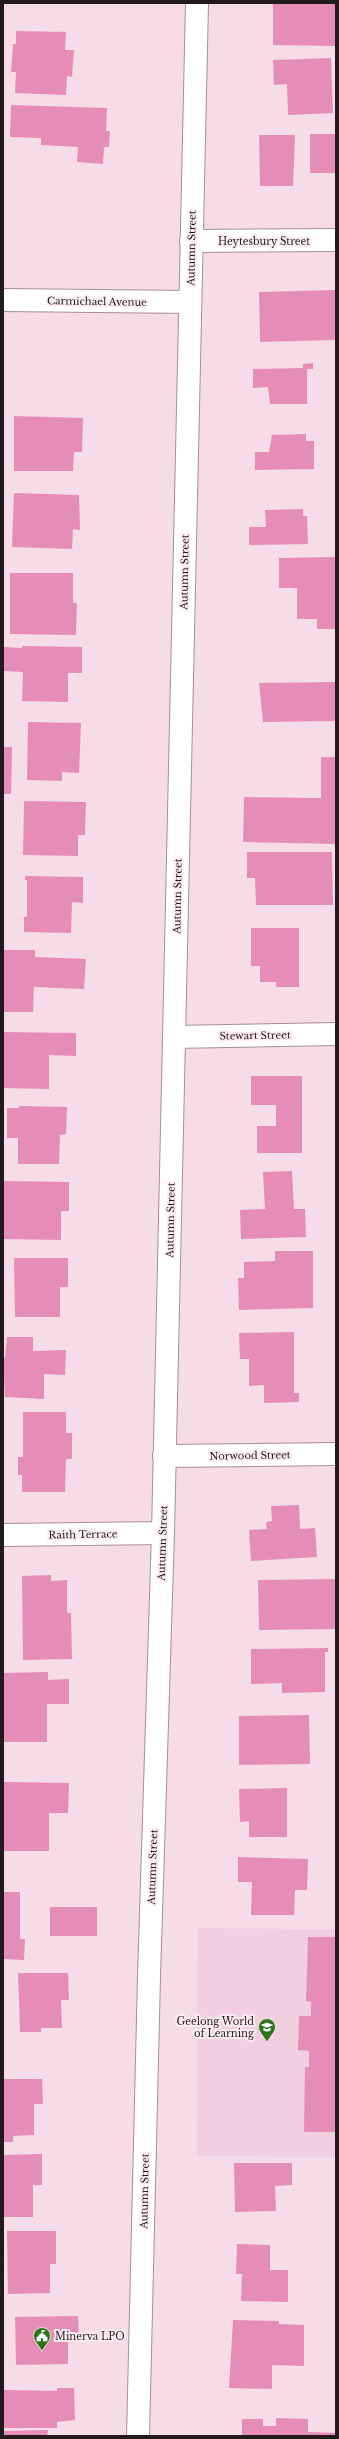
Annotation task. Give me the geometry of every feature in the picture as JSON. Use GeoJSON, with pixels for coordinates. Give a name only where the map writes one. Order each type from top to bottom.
{"type":"FeatureCollection","features":[{"type":"Feature","properties":{"kind":"street","name":"Autumn Street"},"geometry":{"type":"LineString","coordinates":[[138,2436],[149,1976],[163,1533],[197,3]]}},
{"type":"Feature","properties":{"kind":"street","name":"Heytesbury Street"},"geometry":{"type":"LineString","coordinates":[[191,241],[336,240]]}},
{"type":"Feature","properties":{"kind":"street","name":"Carmichael Avenue"},"geometry":{"type":"LineString","coordinates":[[3,300],[190,302]]}},
{"type":"Feature","properties":{"kind":"street","name":"Stewart Street"},"geometry":{"type":"LineString","coordinates":[[174,1037],[336,1034]]}},
{"type":"Feature","properties":{"kind":"street","name":"Norwood Street"},"geometry":{"type":"LineString","coordinates":[[164,1456],[336,1454]]}},
{"type":"Feature","properties":{"kind":"street","name":"Raith Terrace"},"geometry":{"type":"LineString","coordinates":[[3,1535],[163,1533]]}},
{"type":"Feature","properties":{"kind":"shaded area","name":"Geelong World of Learning"},"geometry":{"type":"Polygon","coordinates":[[[198,1928],[336,1929],[336,2157],[197,2156],[198,1928]]]}},
{"type":"Feature","properties":{"kind":"building"},"geometry":{"type":"Polygon","coordinates":[[[273,3],[336,3],[336,46],[273,45],[273,3]]]}},
{"type":"Feature","properties":{"kind":"building"},"geometry":{"type":"Polygon","coordinates":[[[16,31],[66,32],[65,50],[74,50],[72,77],[67,76],[66,95],[15,93],[16,72],[11,72],[13,44],[16,44],[16,31]]]}},
{"type":"Feature","properties":{"kind":"building"},"geometry":{"type":"Polygon","coordinates":[[[331,58],[333,113],[288,115],[287,84],[274,85],[273,60],[331,58]]]}},
{"type":"Feature","properties":{"kind":"building"},"geometry":{"type":"Polygon","coordinates":[[[11,105],[107,108],[106,131],[110,131],[109,147],[104,147],[103,164],[77,162],[78,147],[41,145],[41,138],[10,137],[11,105]]]}},
{"type":"Feature","properties":{"kind":"building"},"geometry":{"type":"Polygon","coordinates":[[[310,134],[336,134],[336,173],[310,173],[310,134]]]}},
{"type":"Feature","properties":{"kind":"building"},"geometry":{"type":"Polygon","coordinates":[[[259,135],[295,135],[293,186],[260,186],[259,135]]]}},
{"type":"Feature","properties":{"kind":"building"},"geometry":{"type":"Polygon","coordinates":[[[336,290],[336,340],[260,342],[259,292],[336,290]]]}},
{"type":"Feature","properties":{"kind":"building"},"geometry":{"type":"Polygon","coordinates":[[[313,363],[313,369],[307,369],[307,404],[270,404],[268,387],[253,388],[253,369],[303,368],[303,364],[313,363]]]}},
{"type":"Feature","properties":{"kind":"building"},"geometry":{"type":"Polygon","coordinates":[[[14,416],[83,418],[82,452],[74,452],[73,471],[14,471],[14,416]]]}},
{"type":"Feature","properties":{"kind":"building"},"geometry":{"type":"Polygon","coordinates":[[[306,434],[306,441],[314,441],[314,469],[255,470],[255,452],[269,452],[272,435],[306,434]]]}},
{"type":"Feature","properties":{"kind":"building"},"geometry":{"type":"Polygon","coordinates":[[[14,493],[79,495],[80,530],[73,529],[72,549],[12,547],[14,493]]]}},
{"type":"Feature","properties":{"kind":"building"},"geometry":{"type":"Polygon","coordinates":[[[303,509],[303,516],[307,516],[308,544],[249,545],[249,527],[266,527],[265,510],[303,509]]]}},
{"type":"Feature","properties":{"kind":"building"},"geometry":{"type":"Polygon","coordinates":[[[336,557],[336,629],[317,629],[317,619],[297,619],[297,588],[279,588],[279,558],[336,557]]]}},
{"type":"Feature","properties":{"kind":"building"},"geometry":{"type":"Polygon","coordinates":[[[10,573],[73,573],[73,603],[77,603],[76,635],[10,634],[10,573]]]}},
{"type":"Feature","properties":{"kind":"building"},"geometry":{"type":"Polygon","coordinates":[[[22,646],[82,647],[82,673],[68,673],[68,702],[22,701],[23,672],[4,671],[4,647],[22,648],[22,646]]]}},
{"type":"Feature","properties":{"kind":"building"},"geometry":{"type":"Polygon","coordinates":[[[336,682],[336,721],[263,722],[259,683],[336,682]]]}},
{"type":"Feature","properties":{"kind":"building"},"geometry":{"type":"Polygon","coordinates":[[[28,722],[81,723],[79,773],[62,772],[62,781],[27,780],[28,722]]]}},
{"type":"Feature","properties":{"kind":"building"},"geometry":{"type":"Polygon","coordinates":[[[3,747],[12,747],[11,794],[3,794],[3,747]]]}},
{"type":"Feature","properties":{"kind":"building"},"geometry":{"type":"Polygon","coordinates":[[[321,757],[336,757],[336,844],[243,842],[244,797],[321,798],[321,757]]]}},
{"type":"Feature","properties":{"kind":"building"},"geometry":{"type":"Polygon","coordinates":[[[24,801],[86,802],[85,835],[78,835],[78,856],[23,855],[24,801]]]}},
{"type":"Feature","properties":{"kind":"building"},"geometry":{"type":"Polygon","coordinates":[[[247,852],[332,852],[333,905],[256,905],[255,878],[247,878],[247,852]]]}},
{"type":"Feature","properties":{"kind":"building"},"geometry":{"type":"Polygon","coordinates":[[[25,876],[83,877],[83,903],[72,902],[71,933],[24,932],[24,917],[27,917],[27,880],[25,880],[25,876]]]}},
{"type":"Feature","properties":{"kind":"building"},"geometry":{"type":"Polygon","coordinates":[[[251,928],[299,928],[299,987],[276,987],[276,982],[260,982],[260,966],[251,966],[251,928]]]}},
{"type":"Feature","properties":{"kind":"building"},"geometry":{"type":"Polygon","coordinates":[[[3,950],[35,950],[35,957],[86,959],[84,989],[34,987],[33,1012],[3,1012],[3,950]]]}},
{"type":"Feature","properties":{"kind":"building"},"geometry":{"type":"Polygon","coordinates":[[[4,1032],[76,1033],[76,1056],[49,1055],[49,1089],[3,1088],[4,1032]]]}},
{"type":"Feature","properties":{"kind":"building"},"geometry":{"type":"Polygon","coordinates":[[[251,1076],[302,1076],[302,1153],[257,1153],[257,1126],[276,1126],[276,1105],[251,1105],[251,1076]]]}},
{"type":"Feature","properties":{"kind":"building"},"geometry":{"type":"Polygon","coordinates":[[[19,1106],[67,1107],[66,1134],[60,1135],[59,1164],[18,1164],[18,1138],[7,1138],[7,1108],[19,1108],[19,1106]]]}},
{"type":"Feature","properties":{"kind":"building"},"geometry":{"type":"Polygon","coordinates":[[[292,1171],[294,1209],[305,1209],[306,1237],[241,1239],[240,1210],[265,1209],[263,1172],[292,1171]]]}},
{"type":"Feature","properties":{"kind":"building"},"geometry":{"type":"Polygon","coordinates":[[[3,1181],[69,1182],[69,1211],[61,1211],[61,1240],[3,1239],[3,1181]]]}},
{"type":"Feature","properties":{"kind":"building"},"geometry":{"type":"Polygon","coordinates":[[[275,1251],[313,1251],[313,1308],[239,1310],[238,1278],[244,1278],[244,1262],[275,1261],[275,1251]]]}},
{"type":"Feature","properties":{"kind":"building"},"geometry":{"type":"Polygon","coordinates":[[[14,1258],[68,1258],[68,1287],[60,1287],[60,1317],[15,1317],[14,1258]]]}},
{"type":"Feature","properties":{"kind":"building"},"geometry":{"type":"Polygon","coordinates":[[[294,1332],[294,1393],[299,1393],[299,1402],[264,1403],[264,1385],[249,1386],[249,1359],[240,1359],[239,1333],[294,1332]]]}},
{"type":"Feature","properties":{"kind":"building"},"geometry":{"type":"Polygon","coordinates":[[[7,1337],[33,1337],[33,1351],[66,1350],[65,1375],[44,1374],[44,1399],[5,1397],[3,1358],[5,1358],[7,1337]]]}},
{"type":"Feature","properties":{"kind":"building"},"geometry":{"type":"Polygon","coordinates":[[[23,1412],[66,1412],[66,1433],[72,1433],[72,1459],[66,1459],[65,1492],[22,1492],[22,1475],[18,1475],[18,1457],[23,1457],[23,1412]]]}},
{"type":"Feature","properties":{"kind":"building"},"geometry":{"type":"Polygon","coordinates":[[[299,1505],[300,1529],[315,1528],[317,1557],[251,1561],[249,1530],[267,1529],[266,1522],[272,1521],[271,1506],[299,1505]]]}},
{"type":"Feature","properties":{"kind":"building"},"geometry":{"type":"Polygon","coordinates":[[[51,1575],[51,1581],[67,1580],[67,1613],[71,1613],[72,1659],[23,1660],[22,1576],[51,1575]]]}},
{"type":"Feature","properties":{"kind":"building"},"geometry":{"type":"Polygon","coordinates":[[[336,1579],[336,1629],[259,1630],[258,1580],[336,1579]]]}},
{"type":"Feature","properties":{"kind":"building"},"geometry":{"type":"Polygon","coordinates":[[[328,1648],[328,1652],[325,1652],[325,1692],[282,1693],[282,1683],[251,1684],[251,1649],[328,1648]]]}},
{"type":"Feature","properties":{"kind":"building"},"geometry":{"type":"Polygon","coordinates":[[[48,1672],[48,1680],[69,1679],[69,1704],[47,1704],[47,1742],[3,1742],[3,1673],[48,1672]]]}},
{"type":"Feature","properties":{"kind":"building"},"geometry":{"type":"Polygon","coordinates":[[[309,1715],[310,1764],[239,1765],[239,1716],[309,1715]]]}},
{"type":"Feature","properties":{"kind":"building"},"geometry":{"type":"Polygon","coordinates":[[[3,1782],[69,1783],[68,1813],[49,1813],[49,1851],[3,1851],[3,1782]]]}},
{"type":"Feature","properties":{"kind":"building"},"geometry":{"type":"Polygon","coordinates":[[[287,1788],[287,1837],[249,1837],[249,1821],[240,1822],[239,1789],[287,1788]]]}},
{"type":"Feature","properties":{"kind":"building"},"geometry":{"type":"Polygon","coordinates":[[[238,1857],[308,1859],[307,1890],[295,1890],[294,1915],[251,1915],[252,1882],[238,1882],[238,1857]]]}},
{"type":"Feature","properties":{"kind":"building"},"geometry":{"type":"Polygon","coordinates":[[[3,1892],[20,1892],[20,1939],[25,1939],[24,1960],[3,1959],[3,1892]]]}},
{"type":"Feature","properties":{"kind":"building"},"geometry":{"type":"Polygon","coordinates":[[[50,1907],[97,1907],[97,1936],[50,1936],[50,1907]]]}},
{"type":"Feature","properties":{"kind":"building"},"geometry":{"type":"Polygon","coordinates":[[[308,1937],[336,1937],[336,2132],[304,2132],[305,2067],[309,2067],[309,2051],[298,2050],[299,2016],[311,2016],[311,2002],[306,2001],[308,1937]]]}},
{"type":"Feature","properties":{"kind":"building"},"geometry":{"type":"Polygon","coordinates":[[[18,1973],[68,1973],[69,2000],[61,2000],[62,2028],[41,2028],[41,2032],[20,2032],[18,1973]]]}},
{"type":"Feature","properties":{"kind":"building"},"geometry":{"type":"Polygon","coordinates":[[[3,2079],[42,2079],[43,2104],[34,2104],[34,2135],[13,2136],[13,2142],[3,2142],[3,2079]]]}},
{"type":"Feature","properties":{"kind":"building"},"geometry":{"type":"Polygon","coordinates":[[[42,2154],[42,2185],[33,2185],[33,2217],[3,2217],[3,2155],[42,2154]]]}},
{"type":"Feature","properties":{"kind":"building"},"geometry":{"type":"Polygon","coordinates":[[[234,2163],[292,2163],[292,2185],[275,2186],[276,2211],[235,2212],[234,2163]]]}},
{"type":"Feature","properties":{"kind":"building"},"geometry":{"type":"Polygon","coordinates":[[[7,2231],[56,2231],[56,2264],[50,2264],[50,2293],[8,2294],[7,2231]]]}},
{"type":"Feature","properties":{"kind":"building"},"geometry":{"type":"Polygon","coordinates":[[[237,2244],[270,2245],[270,2270],[288,2270],[288,2302],[241,2301],[242,2274],[236,2274],[237,2244]]]}},
{"type":"Feature","properties":{"kind":"building","name":"Minerva LPO"},"geometry":{"type":"Polygon","coordinates":[[[78,2316],[79,2339],[68,2339],[68,2364],[16,2365],[15,2317],[78,2316]]]}},
{"type":"Feature","properties":{"kind":"building"},"geometry":{"type":"Polygon","coordinates":[[[233,2320],[279,2321],[279,2324],[304,2325],[304,2366],[272,2365],[272,2389],[229,2388],[233,2320]]]}},
{"type":"Feature","properties":{"kind":"building"},"geometry":{"type":"Polygon","coordinates":[[[57,2388],[74,2388],[75,2420],[57,2422],[57,2428],[3,2428],[3,2390],[57,2391],[57,2388]]]}},
{"type":"Feature","properties":{"kind":"building"},"geometry":{"type":"Polygon","coordinates":[[[276,2418],[308,2419],[308,2432],[336,2433],[336,2436],[242,2436],[242,2419],[263,2419],[263,2426],[276,2426],[276,2418]]]}},
{"type":"Feature","properties":{"kind":"building"},"geometry":{"type":"Polygon","coordinates":[[[48,2430],[47,2436],[3,2436],[3,2431],[48,2430]]]}},
{"type":"Feature","properties":{"kind":"place","name":"Geelong World of Learning"},"geometry":{"type":"Point","coordinates":[267,2042]}},
{"type":"Feature","properties":{"kind":"place","name":"Minerva LPO"},"geometry":{"type":"Point","coordinates":[42,2351]}}]}
